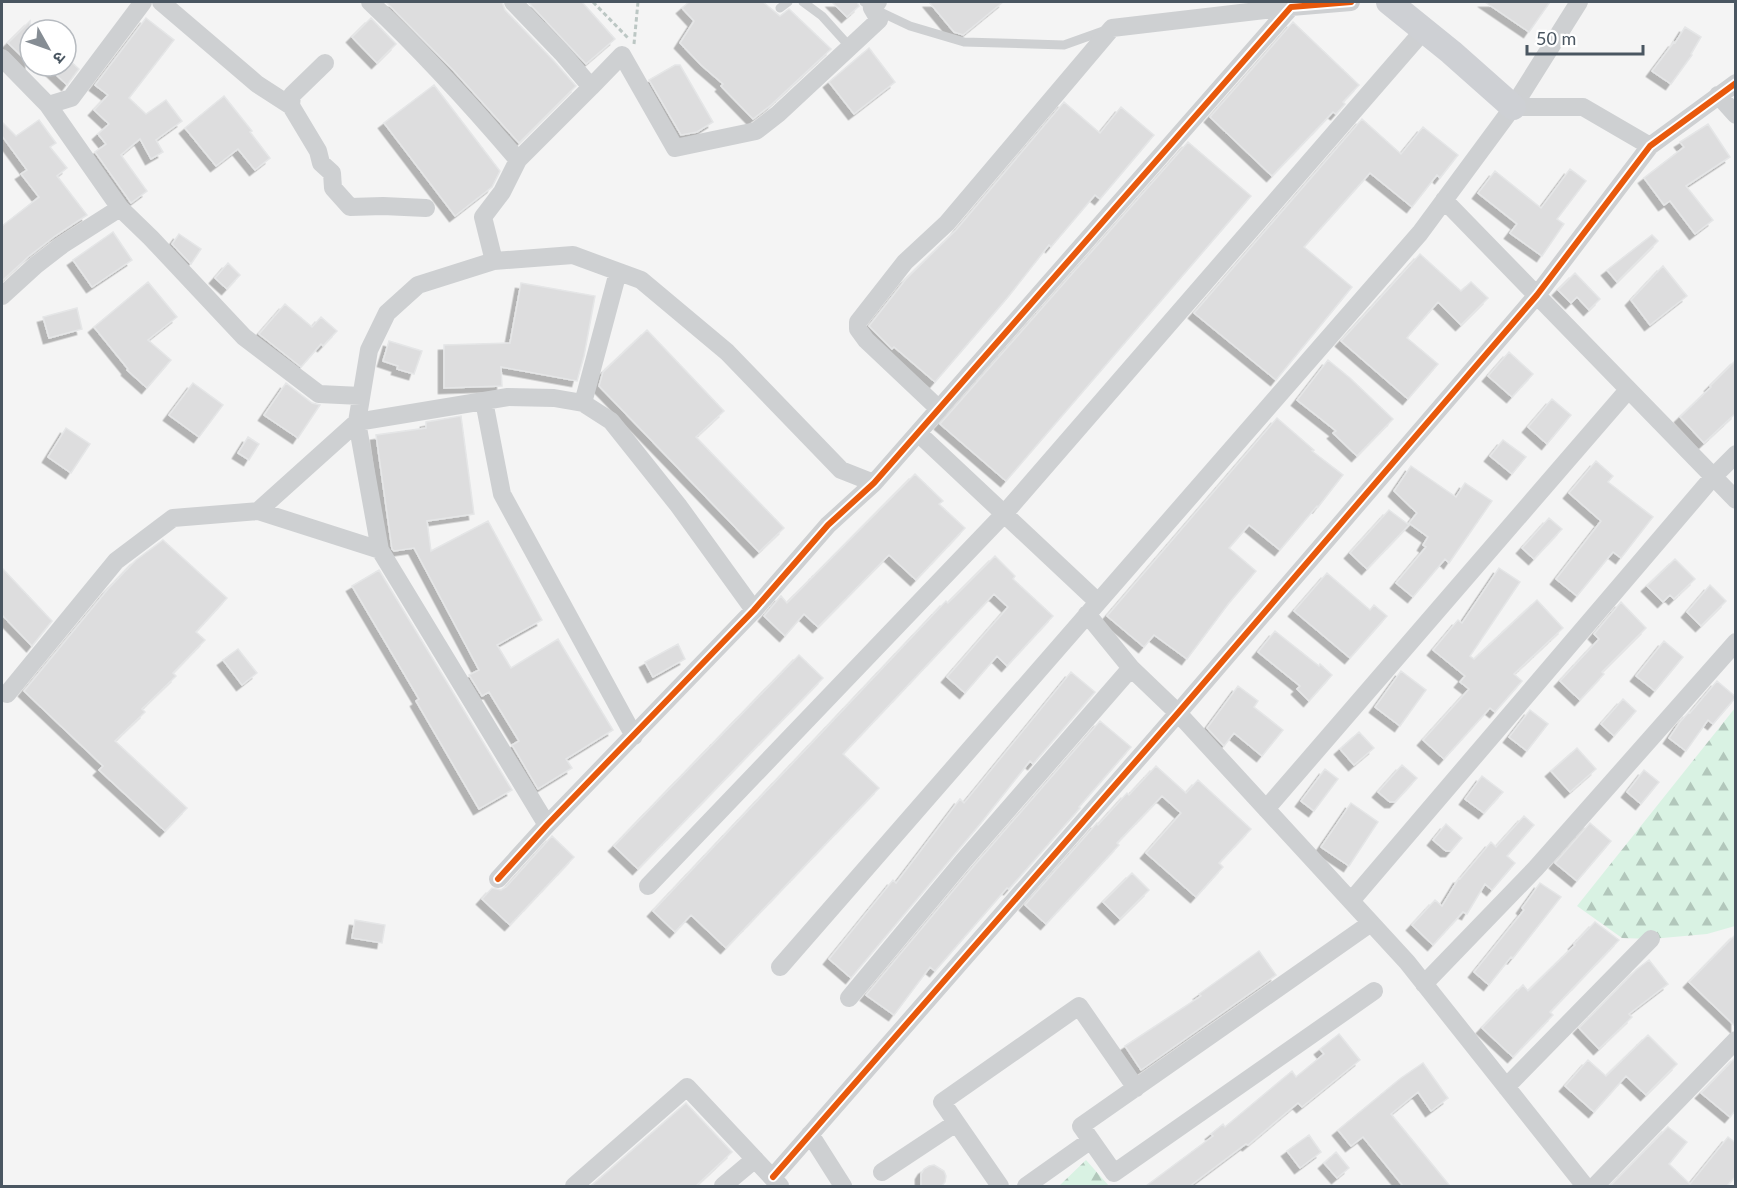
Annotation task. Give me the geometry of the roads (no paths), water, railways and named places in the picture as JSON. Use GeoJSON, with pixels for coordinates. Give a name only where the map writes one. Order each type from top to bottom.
{"type":"FeatureCollection","features":[{"type":"Feature","properties":{"kind":"street"},"geometry":{"type":"LineString","coordinates":[[48,105],[71,98],[143,2]]}},
{"type":"Feature","properties":{"kind":"street"},"geometry":{"type":"LineString","coordinates":[[161,2],[257,84],[291,106],[318,151],[321,163],[332,173],[333,188],[350,207],[426,208]]}},
{"type":"Feature","properties":{"kind":"street"},"geometry":{"type":"LineString","coordinates":[[370,2],[470,103],[518,160]]}},
{"type":"Feature","properties":{"kind":"street"},"geometry":{"type":"LineString","coordinates":[[513,2],[591,87]]}},
{"type":"Feature","properties":{"kind":"street"},"geometry":{"type":"LineString","coordinates":[[939,409],[866,340],[858,329],[858,322],[905,262],[946,223],[1112,28],[1351,2]]}},
{"type":"Feature","properties":{"kind":"street"},"geometry":{"type":"LineString","coordinates":[[1389,2],[1513,107],[1583,107],[1650,146]]}},
{"type":"Feature","properties":{"kind":"street"},"geometry":{"type":"LineString","coordinates":[[780,967],[1419,233],[1513,107],[1579,2]]}},
{"type":"Feature","properties":{"kind":"street"},"geometry":{"type":"LineString","coordinates":[[494,261],[483,218],[502,192],[518,160],[628,50],[675,148],[756,131],[778,114],[879,20],[872,4]]}},
{"type":"Feature","properties":{"kind":"street"},"geometry":{"type":"LineString","coordinates":[[498,879],[754,610],[828,525],[874,483],[1292,7]]}},
{"type":"Feature","properties":{"kind":"street"},"geometry":{"type":"LineString","coordinates":[[648,885],[1004,514],[1424,30]]}},
{"type":"Feature","properties":{"kind":"street"},"geometry":{"type":"LineString","coordinates":[[2,58],[48,105],[120,208],[244,337],[319,394],[361,396]]}},
{"type":"Feature","properties":{"kind":"street"},"geometry":{"type":"LineString","coordinates":[[291,106],[292,94],[325,63]]}},
{"type":"Feature","properties":{"kind":"street"},"geometry":{"type":"LineString","coordinates":[[574,1186],[687,1087],[777,1182],[810,1134],[1178,713],[1537,295],[1650,146],[1736,83]]}},
{"type":"Feature","properties":{"kind":"street"},"geometry":{"type":"LineString","coordinates":[[1718,95],[1736,115]]}},
{"type":"Feature","properties":{"kind":"street"},"geometry":{"type":"LineString","coordinates":[[1444,200],[1736,500]]}},
{"type":"Feature","properties":{"kind":"street"},"geometry":{"type":"LineString","coordinates":[[2,296],[62,245],[120,208]]}},
{"type":"Feature","properties":{"kind":"street"},"geometry":{"type":"LineString","coordinates":[[547,825],[380,550],[357,422],[369,350],[387,314],[418,285],[494,261],[573,255],[641,280],[727,352],[841,470],[874,483]]}},
{"type":"Feature","properties":{"kind":"street"},"geometry":{"type":"LineString","coordinates":[[582,403],[618,272]]}},
{"type":"Feature","properties":{"kind":"street"},"geometry":{"type":"LineString","coordinates":[[1266,809],[1628,390]]}},
{"type":"Feature","properties":{"kind":"street"},"geometry":{"type":"LineString","coordinates":[[258,511],[357,422],[508,397],[554,398],[582,403],[611,421],[678,505],[754,610]]}},
{"type":"Feature","properties":{"kind":"street"},"geometry":{"type":"LineString","coordinates":[[484,401],[502,494],[634,736]]}},
{"type":"Feature","properties":{"kind":"street"},"geometry":{"type":"LineString","coordinates":[[918,433],[1004,514],[1093,608],[1131,668],[1178,713],[1407,962],[1585,1186]]}},
{"type":"Feature","properties":{"kind":"street"},"geometry":{"type":"LineString","coordinates":[[1351,901],[1713,477],[1736,454]]}},
{"type":"Feature","properties":{"kind":"street"},"geometry":{"type":"LineString","coordinates":[[7,694],[116,561],[173,518],[258,511],[380,550]]}},
{"type":"Feature","properties":{"kind":"street"},"geometry":{"type":"LineString","coordinates":[[1424,984],[1536,868],[1736,642]]}},
{"type":"Feature","properties":{"kind":"street"},"geometry":{"type":"LineString","coordinates":[[849,998],[964,860],[1131,668]]}},
{"type":"Feature","properties":{"kind":"street"},"geometry":{"type":"LineString","coordinates":[[1371,923],[1081,1126],[1114,1173],[1374,991]]}},
{"type":"Feature","properties":{"kind":"street"},"geometry":{"type":"LineString","coordinates":[[1506,1087],[1651,939]]}},
{"type":"Feature","properties":{"kind":"street"},"geometry":{"type":"LineString","coordinates":[[1000,1186],[942,1102],[1079,1006],[1136,1088]]}},
{"type":"Feature","properties":{"kind":"street"},"geometry":{"type":"LineString","coordinates":[[1594,1186],[1736,1040]]}},
{"type":"Feature","properties":{"kind":"street"},"geometry":{"type":"LineString","coordinates":[[882,1172],[956,1123]]}},
{"type":"Feature","properties":{"kind":"street"},"geometry":{"type":"LineString","coordinates":[[810,1134],[843,1186]]}},
{"type":"Feature","properties":{"kind":"street"},"geometry":{"type":"LineString","coordinates":[[1026,1186],[1091,1140]]}},
{"type":"Feature","properties":{"kind":"street"},"geometry":{"type":"LineString","coordinates":[[723,1186],[755,1159]]}},
{"type":"Feature","properties":{"kind":"lane"},"geometry":{"type":"LineString","coordinates":[[780,8],[788,2]]}},
{"type":"Feature","properties":{"kind":"lane"},"geometry":{"type":"LineString","coordinates":[[803,2],[822,16],[850,47]]}},
{"type":"Feature","properties":{"kind":"lane"},"geometry":{"type":"LineString","coordinates":[[872,4],[910,26],[964,42],[1064,45],[1112,28]]}}]}
